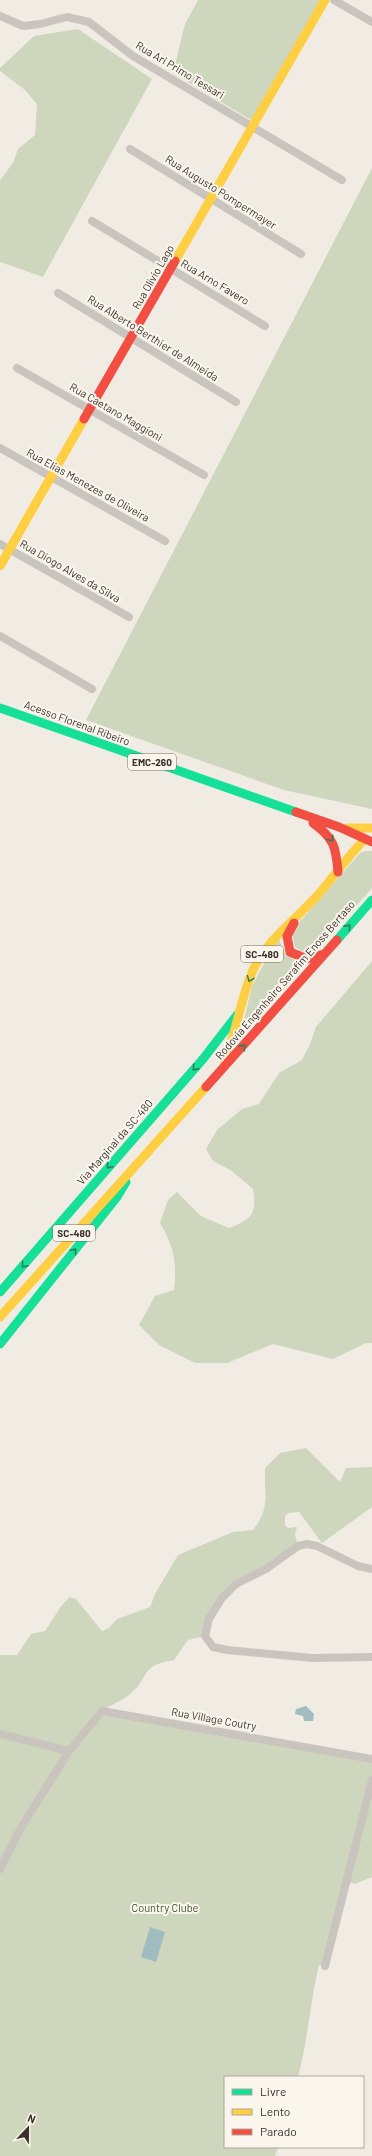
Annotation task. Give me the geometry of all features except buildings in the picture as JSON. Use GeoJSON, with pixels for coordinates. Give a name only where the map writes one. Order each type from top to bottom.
{"type":"FeatureCollection","features":[{"type":"Feature","properties":{"kind":"main road","name":"Rua Olívio Lago"},"geometry":{"type":"LineString","coordinates":[[0,566],[172,269],[325,0]]}},
{"type":"Feature","properties":{"kind":"main road","name":"Acesso Florenal Ribeiro"},"geometry":{"type":"LineString","coordinates":[[0,708],[304,816],[339,827],[369,841]]}},
{"type":"Feature","properties":{"kind":"main road","name":"Acesso Florenal Ribeiro"},"geometry":{"type":"LineString","coordinates":[[304,816],[323,829],[334,842],[337,850],[338,872]]}},
{"type":"Feature","properties":{"kind":"main road"},"geometry":{"type":"LineString","coordinates":[[339,827],[372,828]]}},
{"type":"Feature","properties":{"kind":"main road","name":"SC-480"},"geometry":{"type":"LineString","coordinates":[[338,872],[352,851],[369,841]]}},
{"type":"Feature","properties":{"kind":"main road","name":"Rodovia Engenheiro Serafim Enoss Bertaso"},"geometry":{"type":"LineString","coordinates":[[216,1076],[232,1047],[242,1003],[249,982],[263,952],[273,939],[299,916],[338,872]]}},
{"type":"Feature","properties":{"kind":"main road","name":"Rodovia Engenheiro Serafim Enoss Bertaso"},"geometry":{"type":"LineString","coordinates":[[0,1317],[147,1150],[286,999],[324,953],[372,900]]}},
{"type":"Feature","properties":{"kind":"main road"},"geometry":{"type":"LineString","coordinates":[[299,916],[287,936],[290,952],[305,960],[313,959],[324,953]]}},
{"type":"Feature","properties":{"kind":"main road","name":"Via Marginal da SC-480"},"geometry":{"type":"LineString","coordinates":[[0,1292],[203,1058],[235,1018],[242,1003]]}},
{"type":"Feature","properties":{"kind":"main road"},"geometry":{"type":"LineString","coordinates":[[0,1344],[116,1197],[147,1150]]}},
{"type":"Feature","properties":{"kind":"street"},"geometry":{"type":"LineString","coordinates":[[334,0],[372,22]]}},
{"type":"Feature","properties":{"kind":"street","name":"Rua Ari Primo Tessari"},"geometry":{"type":"LineString","coordinates":[[0,16],[23,26],[40,24],[67,16],[90,22],[133,56],[254,126],[342,180]]}},
{"type":"Feature","properties":{"kind":"street","name":"Rua Augusto Pompermayer"},"geometry":{"type":"LineString","coordinates":[[130,148],[301,254]]}},
{"type":"Feature","properties":{"kind":"street","name":"Rua Arno Favero"},"geometry":{"type":"LineString","coordinates":[[92,221],[265,326]]}},
{"type":"Feature","properties":{"kind":"street","name":"Rua Alberto Berthier de Almeida"},"geometry":{"type":"LineString","coordinates":[[58,293],[236,402]]}},
{"type":"Feature","properties":{"kind":"street","name":"Rua Caetano Maggioni"},"geometry":{"type":"LineString","coordinates":[[17,368],[204,475]]}},
{"type":"Feature","properties":{"kind":"street","name":"Rua Elias Menezes de Oliveira"},"geometry":{"type":"LineString","coordinates":[[0,448],[165,541]]}},
{"type":"Feature","properties":{"kind":"street","name":"Rua Diogo Alves da Silva"},"geometry":{"type":"LineString","coordinates":[[0,544],[129,618]]}},
{"type":"Feature","properties":{"kind":"street"},"geometry":{"type":"LineString","coordinates":[[0,636],[92,689]]}},
{"type":"Feature","properties":{"kind":"street"},"geometry":{"type":"LineString","coordinates":[[372,1569],[358,1566],[317,1546],[307,1544],[298,1546],[266,1569],[236,1584],[222,1598],[208,1619],[205,1636],[213,1647],[227,1650],[312,1658],[372,1657]]}},
{"type":"Feature","properties":{"kind":"street","name":"Rua Village Coutry"},"geometry":{"type":"LineString","coordinates":[[69,1751],[102,1711],[372,1759]]}},
{"type":"Feature","properties":{"kind":"street"},"geometry":{"type":"LineString","coordinates":[[0,1734],[69,1751],[22,1826],[0,1869]]}},
{"type":"Feature","properties":{"kind":"street"},"geometry":{"type":"LineString","coordinates":[[325,1966],[372,1780]]}},
{"type":"Feature","properties":{"kind":"green space"},"geometry":{"type":"Polygon","coordinates":[[[198,0],[323,0],[251,120],[173,73],[185,24],[198,0]]]}},
{"type":"Feature","properties":{"kind":"green space"},"geometry":{"type":"Polygon","coordinates":[[[78,29],[152,79],[43,277],[0,262],[0,180],[13,163],[18,149],[35,135],[37,104],[25,90],[0,71],[0,68],[34,36],[78,29]]]}},
{"type":"Feature","properties":{"kind":"green space"},"geometry":{"type":"Polygon","coordinates":[[[372,168],[372,809],[284,790],[86,720],[372,168]]]}},
{"type":"Feature","properties":{"kind":"green space"},"geometry":{"type":"Polygon","coordinates":[[[372,851],[372,888],[317,951],[305,953],[295,947],[292,933],[297,925],[361,852],[372,851]]]}},
{"type":"Feature","properties":{"kind":"green space"},"geometry":{"type":"Polygon","coordinates":[[[278,938],[285,953],[303,967],[242,1038],[240,1037],[252,986],[278,938]]]}},
{"type":"Feature","properties":{"kind":"green space"},"geometry":{"type":"Polygon","coordinates":[[[372,961],[372,1343],[366,1343],[333,1359],[273,1344],[227,1363],[195,1363],[159,1345],[139,1325],[155,1296],[174,1290],[175,1263],[169,1239],[160,1223],[168,1200],[177,1192],[201,1216],[229,1228],[243,1222],[248,1218],[253,1210],[253,1189],[232,1171],[213,1161],[206,1149],[217,1130],[242,1109],[259,1104],[279,1073],[302,1060],[316,1027],[372,961]]]}},
{"type":"Feature","properties":{"kind":"green space","name":"Country Clube"},"geometry":{"type":"Polygon","coordinates":[[[306,1448],[340,1482],[346,1468],[372,1467],[372,1507],[322,1543],[299,1512],[288,1513],[285,1516],[285,1525],[288,1528],[297,1527],[295,1535],[298,1546],[222,1598],[205,1636],[188,1640],[174,1660],[162,1663],[149,1669],[136,1689],[123,1699],[102,1711],[372,1759],[372,1877],[355,1884],[347,1882],[325,1966],[319,1965],[298,2076],[224,2076],[224,2148],[278,2148],[275,2156],[0,2156],[0,1655],[17,1655],[31,1634],[45,1631],[62,1605],[70,1597],[76,1599],[102,1631],[109,1628],[117,1619],[150,1607],[156,1592],[178,1555],[233,1532],[253,1530],[259,1522],[264,1507],[266,1493],[265,1468],[280,1453],[306,1448]]]}},
{"type":"Feature","properties":{"kind":"water"},"geometry":{"type":"Polygon","coordinates":[[[306,1706],[314,1714],[313,1721],[304,1721],[303,1716],[295,1714],[296,1709],[306,1706]]]}},
{"type":"Feature","properties":{"kind":"water"},"geometry":{"type":"Polygon","coordinates":[[[150,1927],[165,1932],[156,1962],[141,1957],[150,1927]]]}},
{"type":"Feature","properties":{"kind":"traffic: fast"},"geometry":{"type":"LineString","coordinates":[[0,708],[296,812]]}},
{"type":"Feature","properties":{"kind":"traffic: fast"},"geometry":{"type":"LineString","coordinates":[[337,940],[372,900]]}},
{"type":"Feature","properties":{"kind":"traffic: fast"},"geometry":{"type":"LineString","coordinates":[[0,1292],[203,1059],[237,1015]]}},
{"type":"Feature","properties":{"kind":"traffic: fast"},"geometry":{"type":"LineString","coordinates":[[0,1344],[117,1197],[126,1182]]}},
{"type":"Feature","properties":{"kind":"traffic: slow"},"geometry":{"type":"LineString","coordinates":[[175,261],[325,0]]}},
{"type":"Feature","properties":{"kind":"traffic: slow"},"geometry":{"type":"LineString","coordinates":[[0,566],[84,419]]}},
{"type":"Feature","properties":{"kind":"traffic: slow"},"geometry":{"type":"LineString","coordinates":[[347,828],[372,828]]}},
{"type":"Feature","properties":{"kind":"traffic: slow"},"geometry":{"type":"LineString","coordinates":[[224,1060],[233,1037],[249,979],[260,958],[274,939],[316,897],[365,839]]}},
{"type":"Feature","properties":{"kind":"traffic: slow"},"geometry":{"type":"LineString","coordinates":[[0,1317],[206,1087]]}},
{"type":"Feature","properties":{"kind":"traffic: jam"},"geometry":{"type":"LineString","coordinates":[[84,419],[175,261]]}},
{"type":"Feature","properties":{"kind":"traffic: jam"},"geometry":{"type":"LineString","coordinates":[[296,812],[339,827],[372,842]]}},
{"type":"Feature","properties":{"kind":"traffic: jam"},"geometry":{"type":"LineString","coordinates":[[313,823],[325,833],[333,844],[338,872]]}},
{"type":"Feature","properties":{"kind":"traffic: jam"},"geometry":{"type":"LineString","coordinates":[[294,923],[287,936],[290,952],[307,959],[324,954]]}},
{"type":"Feature","properties":{"kind":"traffic: jam"},"geometry":{"type":"LineString","coordinates":[[206,1087],[337,940]]}}]}
